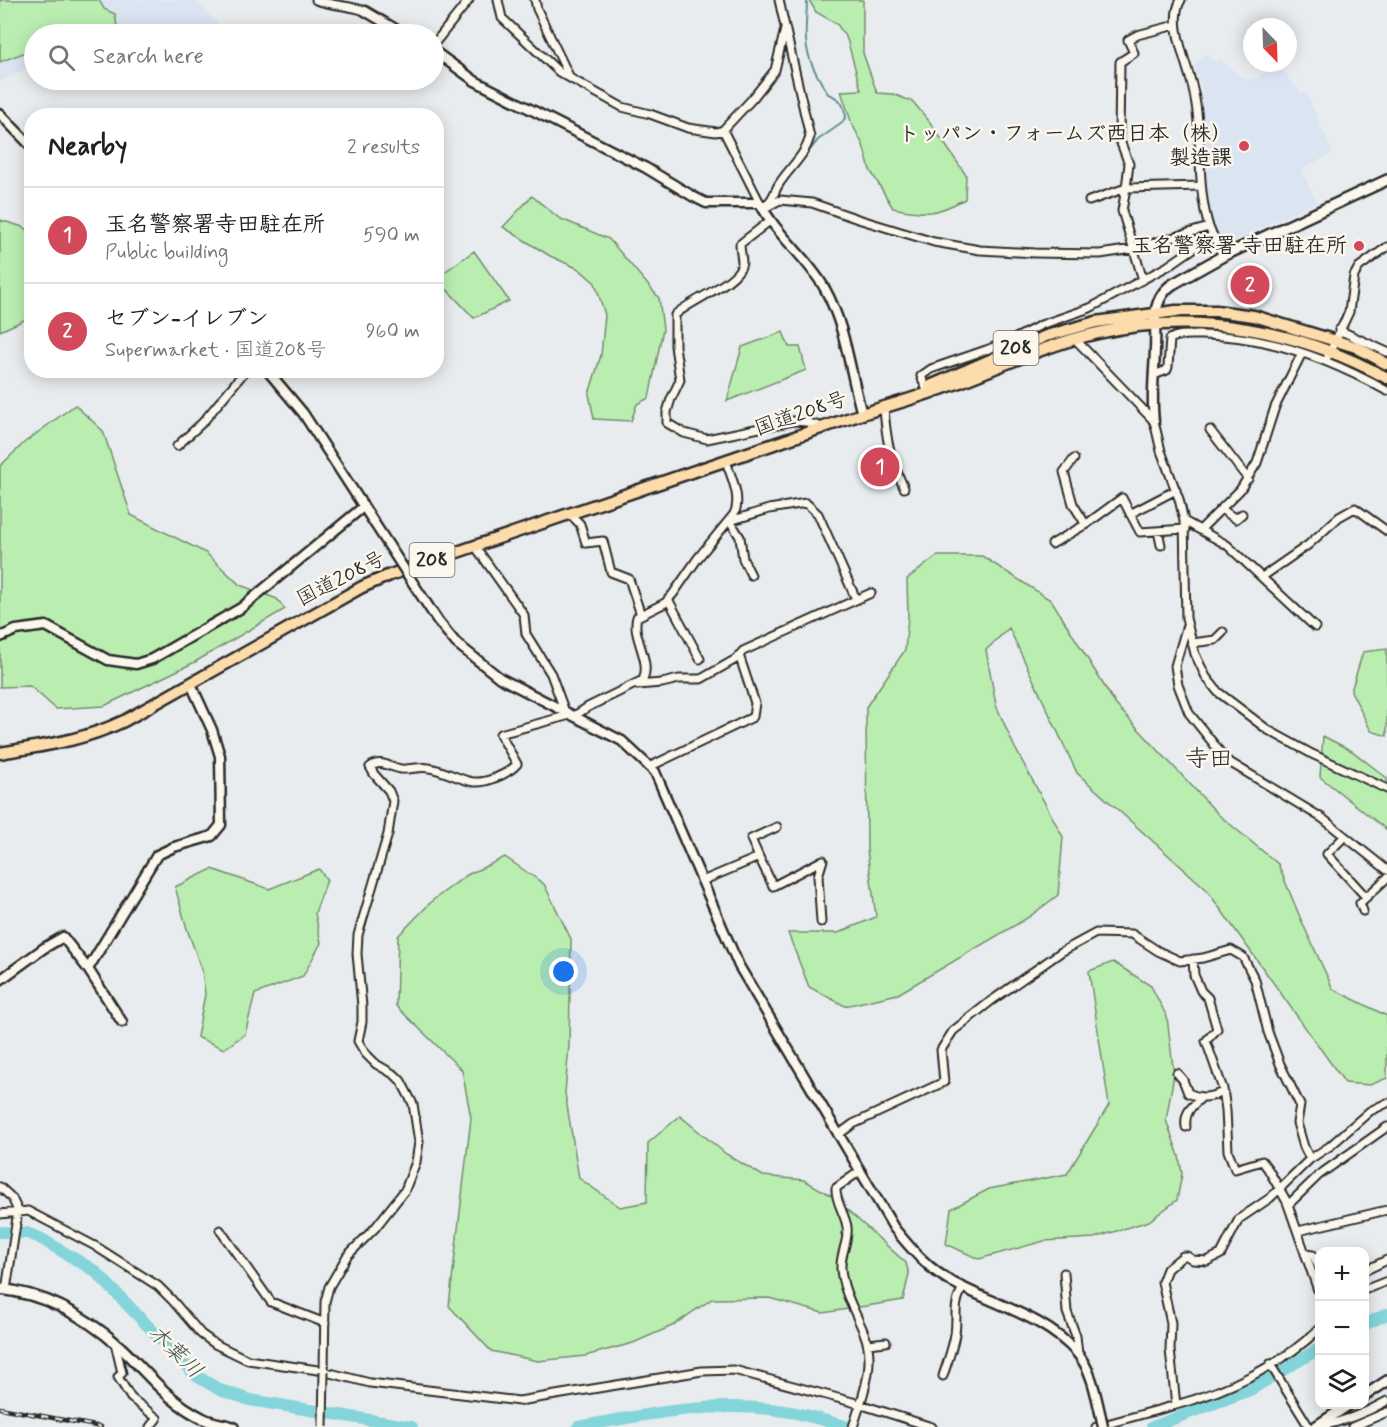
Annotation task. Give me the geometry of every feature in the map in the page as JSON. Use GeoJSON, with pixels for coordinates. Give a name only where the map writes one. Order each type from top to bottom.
{"type":"FeatureCollection","features":[{"type":"Feature","properties":{"kind":"highway","name":"国道208号"},"geometry":{"type":"LineString","coordinates":[[884,407],[1046,336],[1096,322],[1195,310],[1254,315],[1333,345],[1387,378]]}},
{"type":"Feature","properties":{"kind":"highway","name":"国道208号"},"geometry":{"type":"LineString","coordinates":[[0,753],[76,740],[101,732],[362,587],[390,574],[823,427],[928,394],[1099,332],[1194,324],[1253,329],[1333,345],[1356,347],[1387,364]]}},
{"type":"Feature","properties":{"kind":"main road"},"geometry":{"type":"LineString","coordinates":[[1155,326],[1158,300],[1166,288],[1223,256],[1387,180]]}},
{"type":"Feature","properties":{"kind":"main road"},"geometry":{"type":"LineString","coordinates":[[5,1287],[57,1304],[82,1318],[115,1343],[168,1396],[204,1419],[233,1427]]}},
{"type":"Feature","properties":{"kind":"main road"},"geometry":{"type":"LineString","coordinates":[[1369,1393],[1387,1381]]}},
{"type":"Feature","properties":{"kind":"main road"},"geometry":{"type":"LineString","coordinates":[[1316,1427],[1343,1409]]}},
{"type":"Feature","properties":{"kind":"street"},"geometry":{"type":"LineString","coordinates":[[316,0],[354,7],[384,24]]}},
{"type":"Feature","properties":{"kind":"street"},"geometry":{"type":"LineString","coordinates":[[444,31],[469,0]]}},
{"type":"Feature","properties":{"kind":"street"},"geometry":{"type":"LineString","coordinates":[[498,0],[502,18],[559,72],[622,107],[650,114],[688,128],[716,132],[723,130],[753,98],[775,69],[785,29]]}},
{"type":"Feature","properties":{"kind":"street"},"geometry":{"type":"LineString","coordinates":[[535,0],[537,9],[570,78]]}},
{"type":"Feature","properties":{"kind":"street"},"geometry":{"type":"LineString","coordinates":[[762,207],[773,198],[779,183],[806,150],[810,136],[780,0]]}},
{"type":"Feature","properties":{"kind":"street"},"geometry":{"type":"LineString","coordinates":[[1181,0],[1177,6],[1176,25],[1194,92],[1199,122],[1199,165],[1202,186],[1209,227],[1223,256]]}},
{"type":"Feature","properties":{"kind":"street"},"geometry":{"type":"LineString","coordinates":[[1143,280],[1122,211],[1129,164],[1119,138],[1120,62],[1134,53],[1128,40],[1137,34],[1176,25]]}},
{"type":"Feature","properties":{"kind":"street"},"geometry":{"type":"LineString","coordinates":[[444,58],[475,81],[646,168],[706,203],[762,207],[780,200],[812,203],[934,242],[980,250],[1100,254],[1133,249],[1209,227]]}},
{"type":"Feature","properties":{"kind":"street"},"geometry":{"type":"LineString","coordinates":[[0,114],[24,139]]}},
{"type":"Feature","properties":{"kind":"street"},"geometry":{"type":"LineString","coordinates":[[723,130],[762,207],[824,286],[831,300],[848,353],[862,414]]}},
{"type":"Feature","properties":{"kind":"street"},"geometry":{"type":"LineString","coordinates":[[1089,201],[1126,188],[1202,186]]}},
{"type":"Feature","properties":{"kind":"street"},"geometry":{"type":"LineString","coordinates":[[771,220],[740,244],[742,263],[737,272],[709,294],[675,315],[675,346],[680,380],[667,412],[667,423],[684,433],[707,439],[793,421],[823,427]]}},
{"type":"Feature","properties":{"kind":"street"},"geometry":{"type":"LineString","coordinates":[[926,388],[921,376],[931,369],[1090,308],[1191,252],[1213,235]]}},
{"type":"Feature","properties":{"kind":"street"},"geometry":{"type":"LineString","coordinates":[[1333,345],[1348,312],[1354,276],[1359,267],[1387,246]]}},
{"type":"Feature","properties":{"kind":"street"},"geometry":{"type":"LineString","coordinates":[[1041,325],[1046,336]]}},
{"type":"Feature","properties":{"kind":"street"},"geometry":{"type":"LineString","coordinates":[[1155,326],[1156,350],[1152,406],[1154,421],[1161,451],[1176,490],[1185,525],[1184,584],[1187,623],[1192,643],[1206,677],[1218,692],[1268,730],[1312,754],[1387,789]]}},
{"type":"Feature","properties":{"kind":"street"},"geometry":{"type":"LineString","coordinates":[[1154,375],[1167,370],[1169,341],[1172,337],[1177,336],[1228,337],[1282,346],[1302,353],[1333,345],[1387,352]]}},
{"type":"Feature","properties":{"kind":"street"},"geometry":{"type":"LineString","coordinates":[[1075,339],[1154,421]]}},
{"type":"Feature","properties":{"kind":"street"},"geometry":{"type":"LineString","coordinates":[[1333,345],[1361,376],[1387,391]]}},
{"type":"Feature","properties":{"kind":"street"},"geometry":{"type":"LineString","coordinates":[[1201,529],[1248,479],[1257,464],[1275,407],[1302,353]]}},
{"type":"Feature","properties":{"kind":"street"},"geometry":{"type":"LineString","coordinates":[[177,446],[203,422],[239,378]]}},
{"type":"Feature","properties":{"kind":"street"},"geometry":{"type":"LineString","coordinates":[[274,378],[303,413],[438,621],[456,643],[500,678],[622,741],[655,772],[739,966],[894,1228],[921,1260],[963,1287],[1049,1328],[1078,1354],[1093,1382],[1103,1427]]}},
{"type":"Feature","properties":{"kind":"street"},"geometry":{"type":"LineString","coordinates":[[884,407],[886,441],[892,463],[904,488]]}},
{"type":"Feature","properties":{"kind":"street"},"geometry":{"type":"LineString","coordinates":[[1210,430],[1248,479]]}},
{"type":"Feature","properties":{"kind":"street"},"geometry":{"type":"LineString","coordinates":[[1074,459],[1064,472],[1073,504],[1086,525]]}},
{"type":"Feature","properties":{"kind":"street"},"geometry":{"type":"LineString","coordinates":[[323,1427],[325,1302],[334,1275],[347,1256],[375,1228],[405,1190],[416,1161],[419,1142],[415,1112],[401,1081],[376,1064],[365,1053],[358,1041],[362,1022],[362,1006],[357,954],[358,935],[388,834],[393,801],[389,791],[370,767],[379,763],[402,769],[426,767],[474,782],[488,780],[510,771],[517,764],[500,734],[570,714],[641,682],[645,676],[635,622],[637,617],[668,599],[698,558],[730,521],[737,508],[726,461]]}},
{"type":"Feature","properties":{"kind":"street"},"geometry":{"type":"LineString","coordinates":[[1130,514],[1176,490]]}},
{"type":"Feature","properties":{"kind":"street"},"geometry":{"type":"LineString","coordinates":[[1052,544],[1086,525],[1122,498],[1140,532],[1185,525],[1201,529],[1227,545],[1315,627]]}},
{"type":"Feature","properties":{"kind":"street"},"geometry":{"type":"LineString","coordinates":[[730,521],[769,509],[806,503],[818,514],[856,599]]}},
{"type":"Feature","properties":{"kind":"street"},"geometry":{"type":"LineString","coordinates":[[0,637],[16,630],[46,626],[108,660],[136,664],[152,659],[241,608],[363,507]]}},
{"type":"Feature","properties":{"kind":"street"},"geometry":{"type":"LineString","coordinates":[[1262,577],[1308,545],[1339,517],[1355,508],[1387,531]]}},
{"type":"Feature","properties":{"kind":"street"},"geometry":{"type":"LineString","coordinates":[[1221,509],[1236,519],[1242,514]]}},
{"type":"Feature","properties":{"kind":"street"},"geometry":{"type":"LineString","coordinates":[[570,514],[580,524],[586,543],[603,541],[611,572],[629,579],[641,615]]}},
{"type":"Feature","properties":{"kind":"street"},"geometry":{"type":"LineString","coordinates":[[730,521],[740,537],[743,559],[751,575]]}},
{"type":"Feature","properties":{"kind":"street"},"geometry":{"type":"LineString","coordinates":[[1158,531],[1161,545]]}},
{"type":"Feature","properties":{"kind":"street"},"geometry":{"type":"LineString","coordinates":[[475,546],[524,615],[526,634],[570,714]]}},
{"type":"Feature","properties":{"kind":"street"},"geometry":{"type":"LineString","coordinates":[[635,685],[679,679],[701,679],[743,651],[871,593]]}},
{"type":"Feature","properties":{"kind":"street"},"geometry":{"type":"LineString","coordinates":[[668,599],[700,659]]}},
{"type":"Feature","properties":{"kind":"street"},"geometry":{"type":"LineString","coordinates":[[1187,623],[1175,666],[1178,684],[1189,713],[1227,760],[1322,818],[1387,870]]}},
{"type":"Feature","properties":{"kind":"street"},"geometry":{"type":"LineString","coordinates":[[1192,643],[1215,640],[1223,632]]}},
{"type":"Feature","properties":{"kind":"street"},"geometry":{"type":"LineString","coordinates":[[649,767],[753,717],[755,703],[739,655]]}},
{"type":"Feature","properties":{"kind":"street"},"geometry":{"type":"LineString","coordinates":[[88,969],[157,855],[174,847],[212,836],[221,825],[220,756],[212,730],[190,684]]}},
{"type":"Feature","properties":{"kind":"street"},"geometry":{"type":"LineString","coordinates":[[777,827],[751,839],[759,857],[773,886],[823,860],[818,876],[821,922]]}},
{"type":"Feature","properties":{"kind":"street"},"geometry":{"type":"LineString","coordinates":[[1344,837],[1327,854],[1366,897]]}},
{"type":"Feature","properties":{"kind":"street"},"geometry":{"type":"LineString","coordinates":[[702,881],[759,857]]}},
{"type":"Feature","properties":{"kind":"street"},"geometry":{"type":"LineString","coordinates":[[1363,911],[1360,903],[1387,878]]}},
{"type":"Feature","properties":{"kind":"street"},"geometry":{"type":"LineString","coordinates":[[838,1135],[853,1124],[944,1082],[941,1050],[953,1031],[991,1000],[1061,952],[1096,933],[1132,934],[1158,951],[1180,960],[1231,951],[1243,957],[1255,980],[1268,1032],[1280,1064],[1300,1105],[1298,1123],[1304,1147],[1311,1159]]}},
{"type":"Feature","properties":{"kind":"street"},"geometry":{"type":"LineString","coordinates":[[0,980],[63,937],[88,969],[122,1022]]}},
{"type":"Feature","properties":{"kind":"street"},"geometry":{"type":"LineString","coordinates":[[1193,959],[1194,975],[1201,991],[1208,998],[1217,1029],[1206,1041],[1227,1110],[1228,1151],[1235,1169],[1262,1161],[1269,1169],[1288,1205],[1315,1282]]}},
{"type":"Feature","properties":{"kind":"street"},"geometry":{"type":"LineString","coordinates":[[1177,1073],[1183,1080],[1188,1093],[1201,1098],[1212,1097],[1223,1092]]}},
{"type":"Feature","properties":{"kind":"street"},"geometry":{"type":"LineString","coordinates":[[1186,1127],[1185,1118],[1188,1111],[1201,1098]]}},
{"type":"Feature","properties":{"kind":"street"},"geometry":{"type":"LineString","coordinates":[[1176,1405],[1170,1350],[1171,1323],[1162,1282],[1167,1269],[1183,1256],[1193,1260],[1208,1261],[1221,1254],[1239,1219],[1260,1206],[1311,1159],[1370,1111],[1387,1103]]}},
{"type":"Feature","properties":{"kind":"street"},"geometry":{"type":"LineString","coordinates":[[1288,1205],[1319,1175],[1387,1127]]}},
{"type":"Feature","properties":{"kind":"street"},"geometry":{"type":"LineString","coordinates":[[853,1427],[870,1361],[868,1344],[840,1269],[847,1238],[847,1227],[835,1196],[836,1188],[860,1171]]}},
{"type":"Feature","properties":{"kind":"street"},"geometry":{"type":"LineString","coordinates":[[0,1187],[12,1198],[18,1214],[5,1287]]}},
{"type":"Feature","properties":{"kind":"street"},"geometry":{"type":"LineString","coordinates":[[1298,1231],[1387,1210]]}},
{"type":"Feature","properties":{"kind":"street"},"geometry":{"type":"LineString","coordinates":[[0,1214],[18,1214],[28,1211],[104,1251],[158,1286],[201,1334],[214,1344],[248,1360],[318,1370],[370,1383],[519,1401],[702,1371],[734,1370],[860,1404],[932,1427]]}},
{"type":"Feature","properties":{"kind":"street"},"geometry":{"type":"LineString","coordinates":[[220,1230],[271,1302],[324,1323]]}},
{"type":"Feature","properties":{"kind":"street"},"geometry":{"type":"LineString","coordinates":[[1305,1254],[1313,1255],[1315,1259]]}},
{"type":"Feature","properties":{"kind":"street"},"geometry":{"type":"LineString","coordinates":[[1369,1269],[1387,1260]]}},
{"type":"Feature","properties":{"kind":"street"},"geometry":{"type":"LineString","coordinates":[[1064,1273],[1067,1312],[1076,1336],[1078,1354]]}},
{"type":"Feature","properties":{"kind":"street"},"geometry":{"type":"LineString","coordinates":[[1369,1288],[1387,1281]]}},
{"type":"Feature","properties":{"kind":"street"},"geometry":{"type":"LineString","coordinates":[[943,1376],[956,1333],[954,1311],[963,1287]]}},
{"type":"Feature","properties":{"kind":"street"},"geometry":{"type":"LineString","coordinates":[[1096,1427],[1223,1390],[1272,1366],[1315,1332]]}},
{"type":"Feature","properties":{"kind":"street"},"geometry":{"type":"LineString","coordinates":[[868,1344],[886,1341]]}},
{"type":"Feature","properties":{"kind":"street"},"geometry":{"type":"LineString","coordinates":[[115,1343],[122,1373],[118,1377],[131,1398],[157,1418],[150,1427]]}},
{"type":"Feature","properties":{"kind":"street"},"geometry":{"type":"LineString","coordinates":[[1272,1366],[1307,1424]]}},
{"type":"Feature","properties":{"kind":"street"},"geometry":{"type":"LineString","coordinates":[[1316,1427],[1351,1419],[1387,1401]]}},
{"type":"Feature","properties":{"kind":"street"},"geometry":{"type":"LineString","coordinates":[[1352,1427],[1387,1412]]}},
{"type":"Feature","properties":{"kind":"shaded area"},"geometry":{"type":"Polygon","coordinates":[[[0,0],[196,0],[218,24],[24,24],[24,70],[0,82],[0,0]]]}},
{"type":"Feature","properties":{"kind":"shaded area"},"geometry":{"type":"Polygon","coordinates":[[[1205,54],[1217,62],[1219,59],[1245,79],[1256,78],[1265,72],[1284,72],[1301,93],[1306,93],[1333,153],[1301,169],[1317,202],[1233,241],[1218,238],[1211,225],[1208,212],[1199,100],[1202,88],[1194,67],[1205,54]]]}},
{"type":"Feature","properties":{"kind":"green space"},"geometry":{"type":"Polygon","coordinates":[[[0,0],[99,0],[104,9],[115,14],[117,24],[24,24],[24,53],[0,62],[0,0]]]}},
{"type":"Feature","properties":{"kind":"green space"},"geometry":{"type":"Polygon","coordinates":[[[809,0],[863,0],[863,53],[877,93],[893,94],[913,102],[929,121],[966,175],[965,199],[938,211],[930,212],[893,208],[870,170],[863,145],[852,124],[841,91],[861,90],[847,39],[837,24],[816,12],[809,0]]]}},
{"type":"Feature","properties":{"kind":"green space"},"geometry":{"type":"Polygon","coordinates":[[[532,196],[559,218],[609,239],[659,298],[663,329],[649,398],[637,404],[631,421],[594,419],[589,394],[601,355],[605,315],[595,283],[579,269],[550,256],[503,227],[532,196]]]}},
{"type":"Feature","properties":{"kind":"green space"},"geometry":{"type":"Polygon","coordinates":[[[0,220],[24,228],[24,320],[0,331],[0,220]]]}},
{"type":"Feature","properties":{"kind":"green space"},"geometry":{"type":"Polygon","coordinates":[[[474,251],[509,301],[474,318],[444,286],[444,272],[474,251]]]}},
{"type":"Feature","properties":{"kind":"green space"},"geometry":{"type":"Polygon","coordinates":[[[783,332],[789,347],[800,347],[806,370],[727,401],[742,347],[783,332]]]}},
{"type":"Feature","properties":{"kind":"green space"},"geometry":{"type":"Polygon","coordinates":[[[75,405],[103,431],[131,515],[206,553],[240,585],[277,599],[285,609],[195,662],[104,706],[56,709],[30,686],[0,687],[0,466],[25,442],[75,405]]]}},
{"type":"Feature","properties":{"kind":"green space"},"geometry":{"type":"Polygon","coordinates":[[[937,556],[982,556],[1052,601],[1116,705],[1219,815],[1278,864],[1333,989],[1387,1016],[1387,1078],[1370,1085],[1345,1083],[1206,889],[1077,773],[1009,628],[986,650],[996,705],[1014,746],[1063,837],[1058,895],[1029,917],[898,994],[845,1006],[809,987],[788,933],[838,933],[876,917],[867,850],[866,707],[905,650],[908,617],[907,579],[937,556]]]}},
{"type":"Feature","properties":{"kind":"green space"},"geometry":{"type":"Polygon","coordinates":[[[1387,649],[1387,736],[1371,731],[1351,691],[1363,652],[1387,649]]]}},
{"type":"Feature","properties":{"kind":"green space"},"geometry":{"type":"Polygon","coordinates":[[[1323,736],[1352,751],[1387,778],[1387,830],[1320,777],[1323,736]]]}},
{"type":"Feature","properties":{"kind":"green space"},"geometry":{"type":"Polygon","coordinates":[[[505,857],[544,884],[571,939],[569,1045],[565,1093],[579,1178],[620,1207],[647,1202],[648,1143],[680,1116],[726,1154],[763,1176],[804,1180],[832,1196],[906,1263],[909,1274],[903,1300],[823,1313],[769,1298],[712,1299],[672,1326],[633,1343],[585,1356],[538,1361],[491,1351],[449,1306],[471,1118],[462,1070],[396,1006],[398,936],[433,900],[467,875],[505,857]]]}},
{"type":"Feature","properties":{"kind":"green space"},"geometry":{"type":"Polygon","coordinates":[[[212,869],[269,889],[319,869],[327,880],[315,913],[321,943],[303,976],[255,994],[245,1034],[224,1049],[197,1037],[205,994],[202,970],[175,887],[212,869]]]}},
{"type":"Feature","properties":{"kind":"green space"},"geometry":{"type":"Polygon","coordinates":[[[1113,962],[1151,986],[1167,1017],[1174,1075],[1166,1120],[1179,1156],[1182,1174],[1177,1200],[1149,1221],[1094,1238],[1044,1241],[979,1259],[946,1244],[951,1209],[989,1189],[1067,1174],[1109,1105],[1089,971],[1113,962]]]}},
{"type":"Feature","properties":{"kind":"waterway"},"geometry":{"type":"LineString","coordinates":[[784,182],[818,140],[842,123],[846,116],[840,102],[828,94],[811,61],[806,40],[807,0]]}},
{"type":"Feature","properties":{"kind":"waterway","name":"木葉川"},"geometry":{"type":"LineString","coordinates":[[0,1232],[27,1233],[40,1238],[95,1271],[195,1375],[220,1390],[250,1400],[412,1427]]}},
{"type":"Feature","properties":{"kind":"waterway","name":"木葉川"},"geometry":{"type":"LineString","coordinates":[[1369,1323],[1387,1314]]}},
{"type":"Feature","properties":{"kind":"waterway","name":"木葉川"},"geometry":{"type":"LineString","coordinates":[[1152,1427],[1250,1390],[1315,1351]]}},
{"type":"Feature","properties":{"kind":"waterway","name":"木葉川"},"geometry":{"type":"LineString","coordinates":[[578,1427],[657,1413],[737,1407],[790,1412],[848,1427]]}},
{"type":"Feature","properties":{"kind":"railway"},"geometry":{"type":"LineString","coordinates":[[0,1408],[101,1427]]}},
{"type":"Feature","properties":{"kind":"place","name":"トッパン・フォームズ西日本（株） 製造課"},"geometry":{"type":"Point","coordinates":[1244,146]}},
{"type":"Feature","properties":{"kind":"place","name":"玉名警察署 寺田駐在所"},"geometry":{"type":"Point","coordinates":[1359,246]}},
{"type":"Feature","properties":{"kind":"place","name":"セブン-イレブン"},"geometry":{"type":"Point","coordinates":[1250,285]}},
{"type":"Feature","properties":{"kind":"place","name":"玉名警察署寺田駐在所"},"geometry":{"type":"Point","coordinates":[880,467]}},
{"type":"Feature","properties":{"kind":"district","name":"寺田"},"geometry":{"type":"Point","coordinates":[1209,759]}}]}
